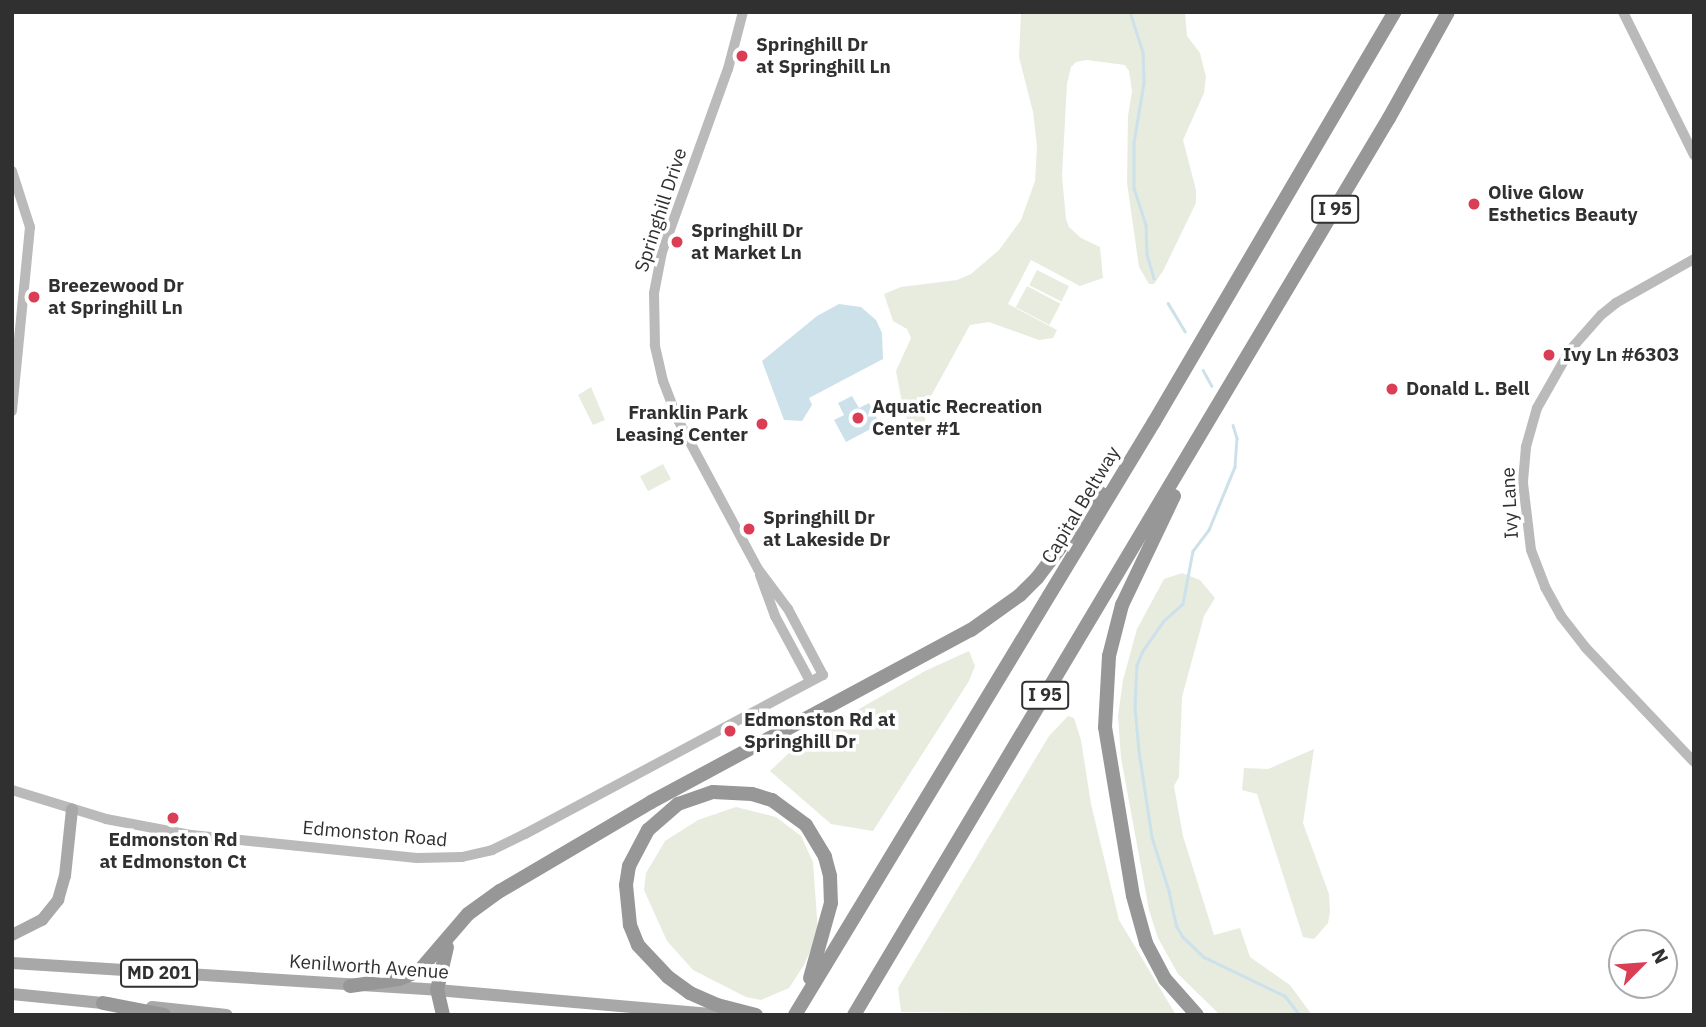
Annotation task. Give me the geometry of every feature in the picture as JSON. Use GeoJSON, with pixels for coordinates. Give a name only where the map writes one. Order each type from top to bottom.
{"type":"FeatureCollection","features":[{"type":"Feature","properties":{"kind":"highway","name":"Capital Beltway"},"geometry":{"type":"LineString","coordinates":[[799,1009],[1154,422],[1395,12]]}},
{"type":"Feature","properties":{"kind":"highway","name":"I 95"},"geometry":{"type":"LineString","coordinates":[[855,1015],[1389,118],[1448,12]]}},
{"type":"Feature","properties":{"kind":"highway"},"geometry":{"type":"LineString","coordinates":[[1197,1015],[1165,979],[1154,960],[1140,923],[1107,750],[1105,704],[1110,656],[1122,605],[1219,403]]}},
{"type":"Feature","properties":{"kind":"highway"},"geometry":{"type":"LineString","coordinates":[[350,985],[399,979],[419,971],[481,904],[594,835],[945,646],[1000,610],[1020,595],[1052,560],[1154,422]]}},
{"type":"Feature","properties":{"kind":"highway"},"geometry":{"type":"LineString","coordinates":[[755,1015],[690,993],[668,977],[644,953],[630,925],[626,885],[629,866],[642,838],[678,804],[713,792],[732,791],[772,800],[806,825],[825,856],[830,876],[831,903],[825,933],[799,1009]]}},
{"type":"Feature","properties":{"kind":"highway"},"geometry":{"type":"LineString","coordinates":[[443,1015],[437,990],[450,935]]}},
{"type":"Feature","properties":{"kind":"highway"},"geometry":{"type":"LineString","coordinates":[[103,1003],[164,1015]]}},
{"type":"Feature","properties":{"kind":"main road"},"geometry":{"type":"LineString","coordinates":[[12,935],[41,920],[58,900],[65,876],[72,809]]}},
{"type":"Feature","properties":{"kind":"main road","name":"Kenilworth Avenue"},"geometry":{"type":"LineString","coordinates":[[13,963],[437,990],[722,1015]]}},
{"type":"Feature","properties":{"kind":"main road","name":"MD 201"},"geometry":{"type":"LineString","coordinates":[[12,994],[227,1015]]}},
{"type":"Feature","properties":{"kind":"street","name":"Springhill Drive"},"geometry":{"type":"LineString","coordinates":[[743,12],[728,69],[662,252],[653,311],[656,353],[670,400],[758,569],[775,616],[810,681]]}},
{"type":"Feature","properties":{"kind":"street"},"geometry":{"type":"LineString","coordinates":[[1623,12],[1694,155]]}},
{"type":"Feature","properties":{"kind":"street"},"geometry":{"type":"LineString","coordinates":[[12,171],[30,227],[12,411]]}},
{"type":"Feature","properties":{"kind":"street","name":"Ivy Lane"},"geometry":{"type":"LineString","coordinates":[[1694,259],[1616,303],[1594,322],[1555,372],[1534,419],[1526,447],[1523,500],[1531,550],[1545,587],[1561,616],[1585,647],[1694,762]]}},
{"type":"Feature","properties":{"kind":"street","name":"Springhill Drive"},"geometry":{"type":"LineString","coordinates":[[758,569],[788,609],[823,675]]}},
{"type":"Feature","properties":{"kind":"street","name":"Edmonston Road"},"geometry":{"type":"LineString","coordinates":[[12,790],[72,809],[191,835],[418,858],[462,858],[492,850],[525,834],[823,675]]}},
{"type":"Feature","properties":{"kind":"shaded area"},"geometry":{"type":"Polygon","coordinates":[[[1021,12],[1185,12],[1187,36],[1200,53],[1206,77],[1204,93],[1183,140],[1196,190],[1196,203],[1163,271],[1154,284],[1149,284],[1139,267],[1127,183],[1128,116],[1132,91],[1129,71],[1125,65],[1087,60],[1076,62],[1071,67],[1067,84],[1062,176],[1066,219],[1069,227],[1081,238],[1100,247],[1103,278],[1080,286],[1031,260],[1008,304],[1057,330],[1053,338],[1039,340],[989,322],[970,325],[925,407],[925,428],[922,433],[913,434],[903,408],[896,371],[911,338],[907,329],[893,321],[884,294],[901,287],[957,280],[971,274],[999,250],[1021,220],[1035,181],[1037,147],[1033,112],[1019,57],[1021,12]]]}},
{"type":"Feature","properties":{"kind":"shaded area"},"geometry":{"type":"Polygon","coordinates":[[[1037,270],[1069,286],[1061,301],[1029,285],[1037,270]]]}},
{"type":"Feature","properties":{"kind":"shaded area"},"geometry":{"type":"Polygon","coordinates":[[[1027,286],[1061,304],[1049,325],[1016,307],[1027,286]]]}},
{"type":"Feature","properties":{"kind":"shaded area"},"geometry":{"type":"Polygon","coordinates":[[[591,387],[605,420],[593,425],[578,395],[591,387]]]}},
{"type":"Feature","properties":{"kind":"shaded area"},"geometry":{"type":"Polygon","coordinates":[[[663,464],[671,479],[648,491],[640,476],[663,464]]]}},
{"type":"Feature","properties":{"kind":"shaded area"},"geometry":{"type":"Polygon","coordinates":[[[1182,573],[1200,580],[1215,598],[1204,616],[1182,697],[1179,777],[1174,786],[1183,836],[1214,935],[1240,928],[1250,957],[1290,985],[1312,1015],[1220,1015],[1178,974],[1158,938],[1149,910],[1121,758],[1118,716],[1123,680],[1137,629],[1164,579],[1182,573]]]}},
{"type":"Feature","properties":{"kind":"shaded area"},"geometry":{"type":"Polygon","coordinates":[[[969,651],[975,666],[969,681],[873,831],[831,824],[770,771],[788,754],[828,727],[925,671],[969,651]]]}},
{"type":"Feature","properties":{"kind":"shaded area"},"geometry":{"type":"Polygon","coordinates":[[[1068,716],[1074,718],[1081,740],[1091,804],[1119,920],[1176,1015],[901,1012],[898,988],[1049,736],[1068,716]]]}},
{"type":"Feature","properties":{"kind":"shaded area"},"geometry":{"type":"Polygon","coordinates":[[[1314,749],[1303,823],[1329,894],[1330,912],[1328,923],[1314,939],[1303,937],[1257,794],[1242,790],[1244,768],[1268,769],[1314,749]]]}},
{"type":"Feature","properties":{"kind":"shaded area"},"geometry":{"type":"Polygon","coordinates":[[[736,807],[776,817],[801,836],[813,862],[818,933],[804,965],[789,988],[761,1000],[746,997],[693,970],[667,941],[644,890],[646,873],[665,841],[698,820],[736,807]]]}},
{"type":"Feature","properties":{"kind":"water"},"geometry":{"type":"Polygon","coordinates":[[[839,304],[861,307],[876,320],[882,333],[883,359],[809,398],[812,405],[802,421],[784,420],[762,361],[817,316],[839,304]]]}},
{"type":"Feature","properties":{"kind":"water","name":"Aquatic Recreation Center #1"},"geometry":{"type":"Polygon","coordinates":[[[852,396],[859,408],[869,403],[880,424],[846,442],[834,420],[844,415],[838,403],[852,396]]]}},
{"type":"Feature","properties":{"kind":"waterway"},"geometry":{"type":"LineString","coordinates":[[1130,12],[1143,52],[1144,83],[1134,143],[1134,188],[1146,225],[1147,254],[1154,278]]}},
{"type":"Feature","properties":{"kind":"waterway"},"geometry":{"type":"LineString","coordinates":[[1168,303],[1185,331]]}},
{"type":"Feature","properties":{"kind":"waterway"},"geometry":{"type":"LineString","coordinates":[[1203,370],[1212,386]]}},
{"type":"Feature","properties":{"kind":"waterway"},"geometry":{"type":"LineString","coordinates":[[1233,425],[1237,438],[1235,467],[1209,530],[1193,551],[1183,604],[1164,621],[1143,651],[1137,665],[1135,707],[1139,751],[1152,837],[1169,891],[1176,925],[1183,937],[1204,957],[1285,996],[1300,1015]]}},
{"type":"Feature","properties":{"kind":"place","name":"Springhill Dr at Springhill Ln"},"geometry":{"type":"Point","coordinates":[742,56]}},
{"type":"Feature","properties":{"kind":"place","name":"Olive Glow Esthetics Beauty"},"geometry":{"type":"Point","coordinates":[1474,204]}},
{"type":"Feature","properties":{"kind":"place","name":"Springhill Dr at Market Ln"},"geometry":{"type":"Point","coordinates":[677,242]}},
{"type":"Feature","properties":{"kind":"place","name":"Breezewood Dr at Springhill Ln"},"geometry":{"type":"Point","coordinates":[34,297]}},
{"type":"Feature","properties":{"kind":"place","name":"Ivy Ln #6303"},"geometry":{"type":"Point","coordinates":[1549,355]}},
{"type":"Feature","properties":{"kind":"place","name":"Donald L. Bell"},"geometry":{"type":"Point","coordinates":[1392,389]}},
{"type":"Feature","properties":{"kind":"place","name":"Aquatic Recreation Center #1"},"geometry":{"type":"Point","coordinates":[858,418]}},
{"type":"Feature","properties":{"kind":"place","name":"Franklin Park Leasing Center"},"geometry":{"type":"Point","coordinates":[762,424]}},
{"type":"Feature","properties":{"kind":"place","name":"Springhill Dr at Lakeside Dr"},"geometry":{"type":"Point","coordinates":[749,529]}},
{"type":"Feature","properties":{"kind":"place","name":"Edmonston Rd at Springhill Dr"},"geometry":{"type":"Point","coordinates":[730,731]}},
{"type":"Feature","properties":{"kind":"place","name":"Edmonston Rd at Edmonston Ct"},"geometry":{"type":"Point","coordinates":[173,818]}}]}
